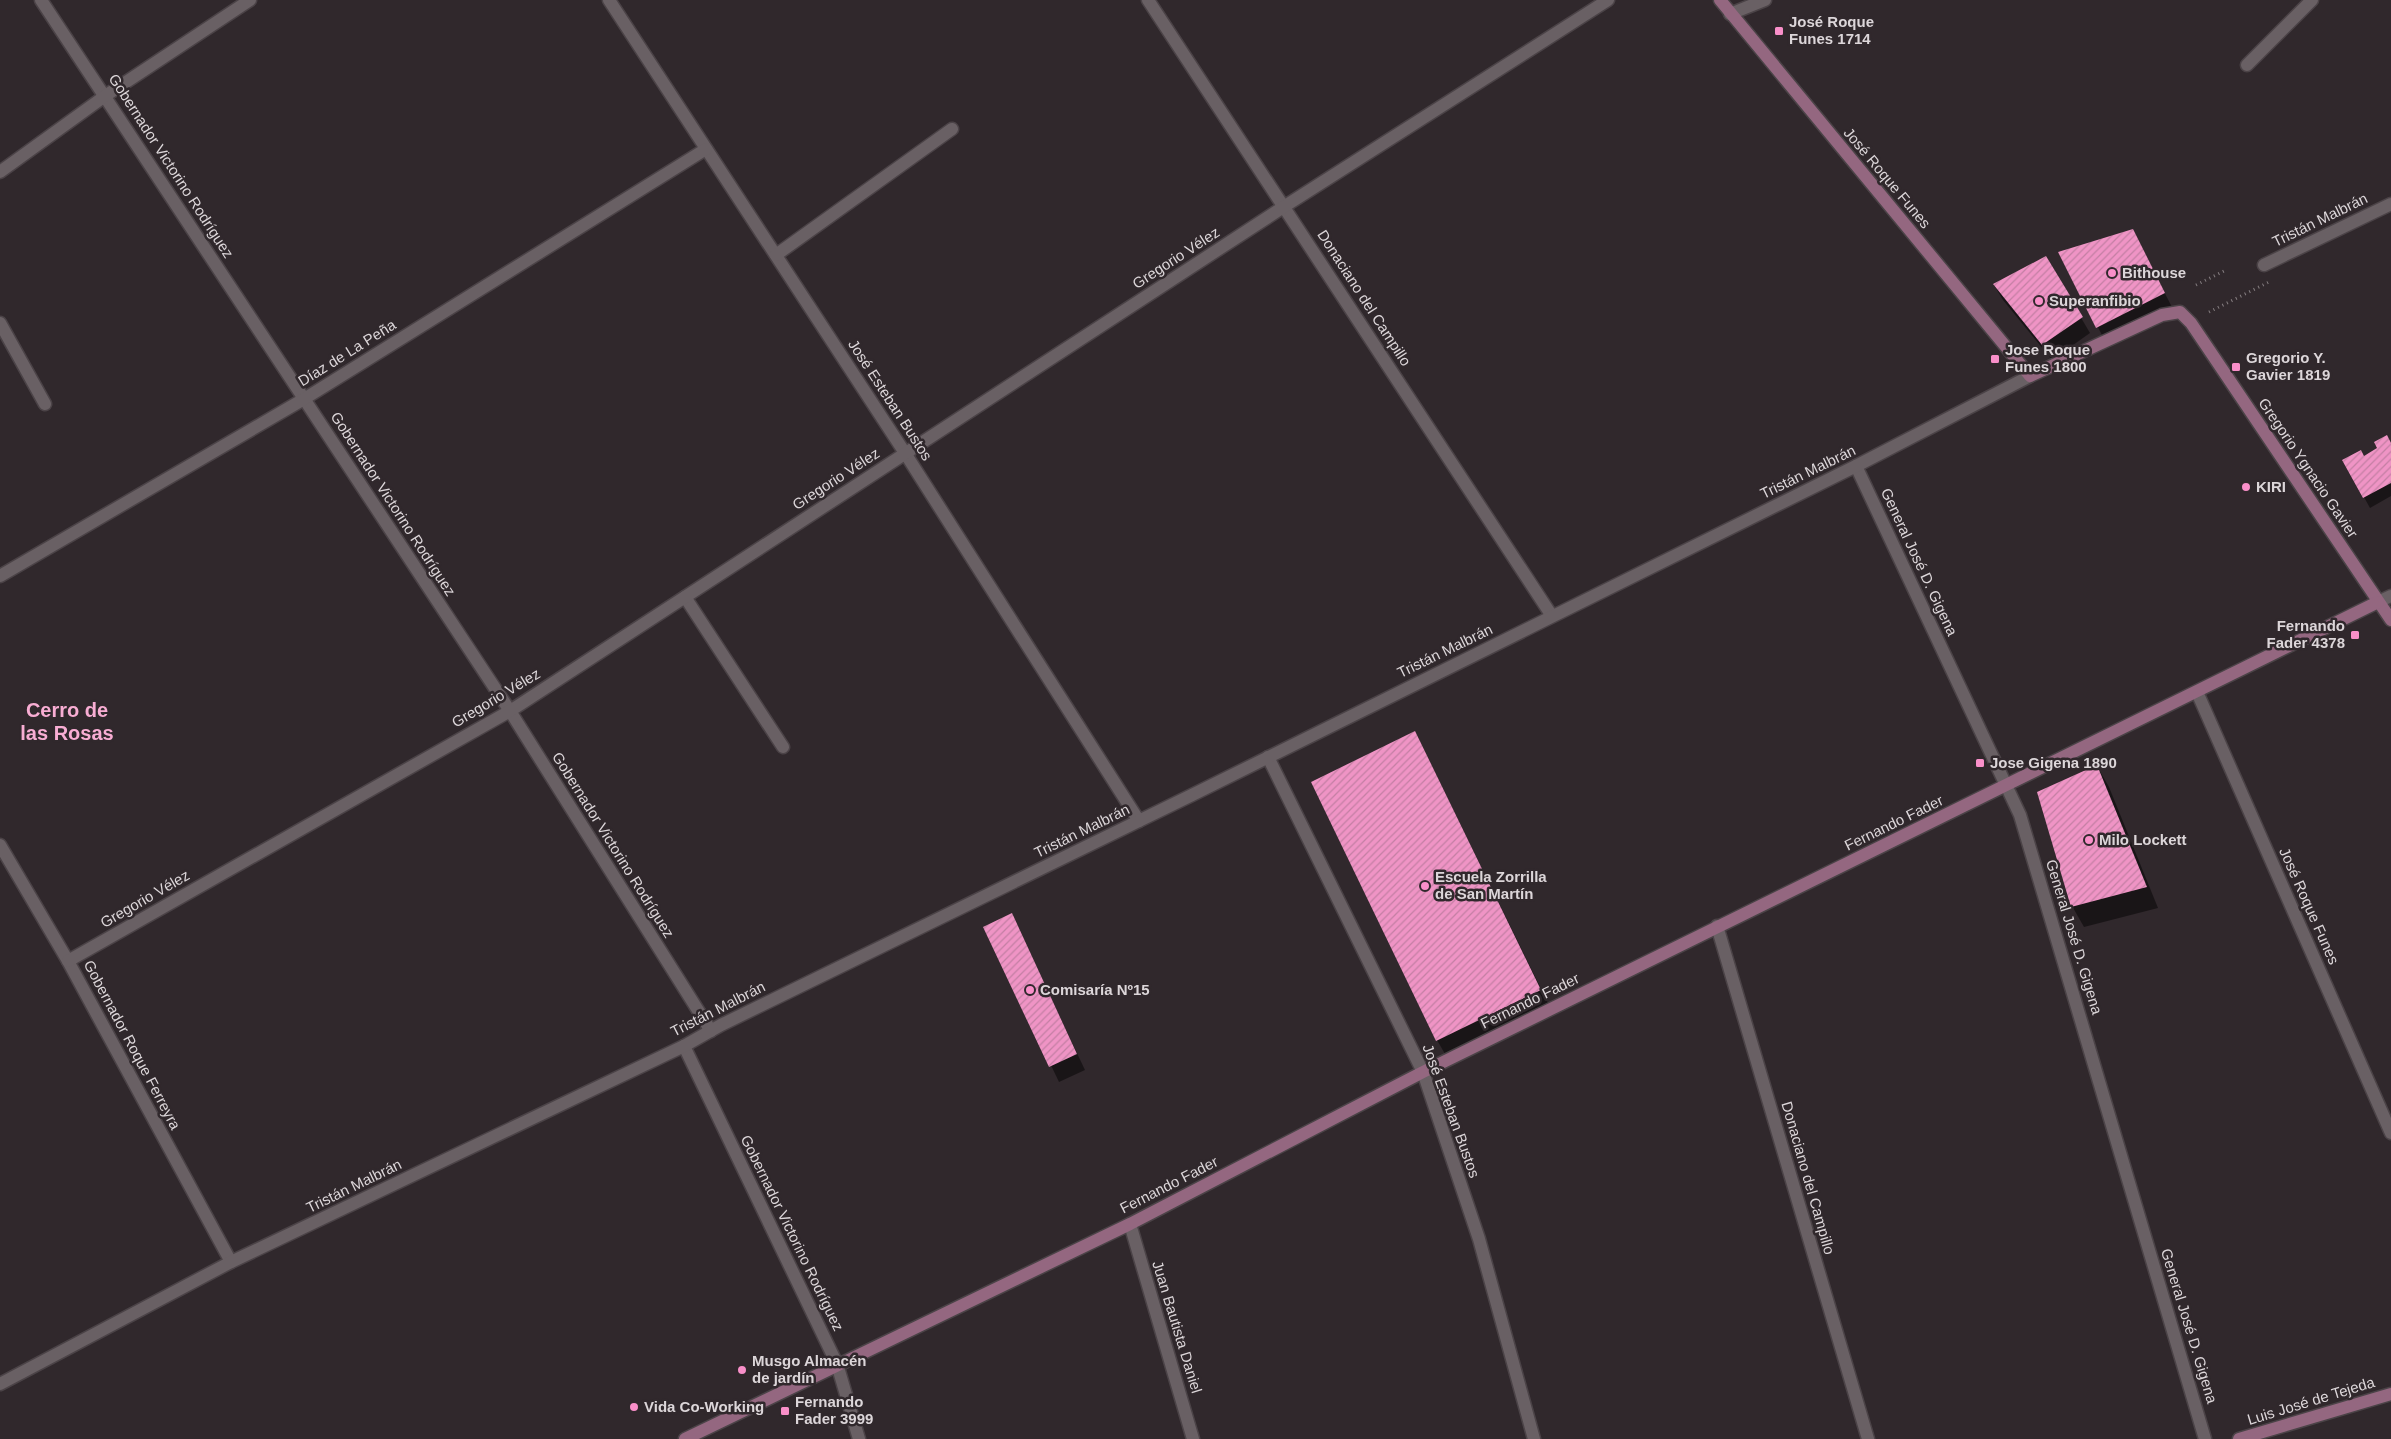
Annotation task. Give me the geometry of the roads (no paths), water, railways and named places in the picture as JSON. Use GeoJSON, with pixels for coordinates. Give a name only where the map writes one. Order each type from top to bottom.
{"type":"FeatureCollection","features":[{"type":"Feature","properties":{"kind":"main road","name":"José Roque Funes"},"geometry":{"type":"LineString","coordinates":[[1720,0],[2030,376]]}},
{"type":"Feature","properties":{"kind":"main road","name":"Tristán Malbrán"},"geometry":{"type":"LineString","coordinates":[[2030,376],[2162,315],[2180,312]]}},
{"type":"Feature","properties":{"kind":"main road","name":"Gregorio Ygnacio Gavier"},"geometry":{"type":"LineString","coordinates":[[2180,312],[2191,323],[2391,620]]}},
{"type":"Feature","properties":{"kind":"main road","name":"Fernando Fader"},"geometry":{"type":"LineString","coordinates":[[685,1439],[1130,1224],[1423,1072],[2378,602]]}},
{"type":"Feature","properties":{"kind":"main road","name":"Luis José de Tejeda"},"geometry":{"type":"LineString","coordinates":[[2239,1439],[2391,1394]]}},
{"type":"Feature","properties":{"kind":"street","name":"Gobernador Victorino Rodríguez"},"geometry":{"type":"LineString","coordinates":[[41,0],[510,711],[711,1031]]}},
{"type":"Feature","properties":{"kind":"street"},"geometry":{"type":"LineString","coordinates":[[0,172],[105,96],[250,0]]}},
{"type":"Feature","properties":{"kind":"street","name":"José Esteban Bustos"},"geometry":{"type":"LineString","coordinates":[[609,0],[906,453],[1139,822]]}},
{"type":"Feature","properties":{"kind":"street","name":"Donaciano del Campillo"},"geometry":{"type":"LineString","coordinates":[[1148,0],[1552,616]]}},
{"type":"Feature","properties":{"kind":"street","name":"Gregorio Vélez"},"geometry":{"type":"LineString","coordinates":[[68,961],[510,711],[1284,206],[1608,0]]}},
{"type":"Feature","properties":{"kind":"street"},"geometry":{"type":"LineString","coordinates":[[1730,14],[1765,0]]}},
{"type":"Feature","properties":{"kind":"street"},"geometry":{"type":"LineString","coordinates":[[2247,65],[2312,0]]}},
{"type":"Feature","properties":{"kind":"street"},"geometry":{"type":"LineString","coordinates":[[776,255],[952,129]]}},
{"type":"Feature","properties":{"kind":"street","name":"Díaz de La Peña"},"geometry":{"type":"LineString","coordinates":[[0,576],[304,399],[706,149]]}},
{"type":"Feature","properties":{"kind":"street","name":"Tristán Malbrán"},"geometry":{"type":"LineString","coordinates":[[2264,265],[2391,204]]}},
{"type":"Feature","properties":{"kind":"street"},"geometry":{"type":"LineString","coordinates":[[0,323],[45,404]]}},
{"type":"Feature","properties":{"kind":"street","name":"Tristán Malbrán"},"geometry":{"type":"LineString","coordinates":[[0,1384],[231,1262],[684,1046],[711,1031],[1139,822],[1856,466],[2030,376]]}},
{"type":"Feature","properties":{"kind":"street","name":"General José D. Gigena"},"geometry":{"type":"LineString","coordinates":[[1856,466],[2020,815],[2205,1439]]}},
{"type":"Feature","properties":{"kind":"street","name":"Fernando Fader"},"geometry":{"type":"LineString","coordinates":[[2378,602],[2391,596]]}},
{"type":"Feature","properties":{"kind":"street"},"geometry":{"type":"LineString","coordinates":[[685,597],[782,747]]}},
{"type":"Feature","properties":{"kind":"street","name":"José Roque Funes"},"geometry":{"type":"LineString","coordinates":[[2196,692],[2391,1133]]}},
{"type":"Feature","properties":{"kind":"street","name":"José Esteban Bustos"},"geometry":{"type":"LineString","coordinates":[[1268,757],[1423,1072],[1479,1239],[1534,1439]]}},
{"type":"Feature","properties":{"kind":"street","name":"Gobernador Roque Ferreyra"},"geometry":{"type":"LineString","coordinates":[[0,845],[68,961],[231,1262]]}},
{"type":"Feature","properties":{"kind":"street","name":"Donaciano del Campillo"},"geometry":{"type":"LineString","coordinates":[[1717,926],[1868,1439]]}},
{"type":"Feature","properties":{"kind":"street","name":"Gobernador Victorino Rodríguez"},"geometry":{"type":"LineString","coordinates":[[684,1046],[837,1364],[859,1439]]}},
{"type":"Feature","properties":{"kind":"street","name":"Juan Bautista Daniel"},"geometry":{"type":"LineString","coordinates":[[1130,1224],[1193,1439]]}},
{"type":"Feature","properties":{"kind":"place","name":"José Roque Funes 1714"},"geometry":{"type":"Point","coordinates":[1779,31]}},
{"type":"Feature","properties":{"kind":"place","name":"Bithouse"},"geometry":{"type":"Point","coordinates":[2112,273]}},
{"type":"Feature","properties":{"kind":"place","name":"Superanfibio"},"geometry":{"type":"Point","coordinates":[2039,301]}},
{"type":"Feature","properties":{"kind":"place","name":"Jose Roque Funes 1800"},"geometry":{"type":"Point","coordinates":[1995,359]}},
{"type":"Feature","properties":{"kind":"place","name":"Gregorio Y. Gavier 1819"},"geometry":{"type":"Point","coordinates":[2236,367]}},
{"type":"Feature","properties":{"kind":"place","name":"KIRI"},"geometry":{"type":"Point","coordinates":[2246,487]}},
{"type":"Feature","properties":{"kind":"place","name":"Fernando Fader 4378"},"geometry":{"type":"Point","coordinates":[2355,635]}},
{"type":"Feature","properties":{"kind":"place","name":"Jose Gigena 1890"},"geometry":{"type":"Point","coordinates":[1980,763]}},
{"type":"Feature","properties":{"kind":"place","name":"Milo Lockett"},"geometry":{"type":"Point","coordinates":[2089,840]}},
{"type":"Feature","properties":{"kind":"place","name":"Escuela Zorrilla de San Martín"},"geometry":{"type":"Point","coordinates":[1425,886]}},
{"type":"Feature","properties":{"kind":"place","name":"Comisaría Nº15"},"geometry":{"type":"Point","coordinates":[1030,990]}},
{"type":"Feature","properties":{"kind":"place","name":"Musgo Almacén de jardín"},"geometry":{"type":"Point","coordinates":[742,1370]}},
{"type":"Feature","properties":{"kind":"place","name":"Vida Co-Working"},"geometry":{"type":"Point","coordinates":[634,1407]}},
{"type":"Feature","properties":{"kind":"place","name":"Fernando Fader 3999"},"geometry":{"type":"Point","coordinates":[785,1411]}},
{"type":"Feature","properties":{"kind":"district","name":"Cerro de las Rosas"},"geometry":{"type":"Point","coordinates":[67,722]}}]}
